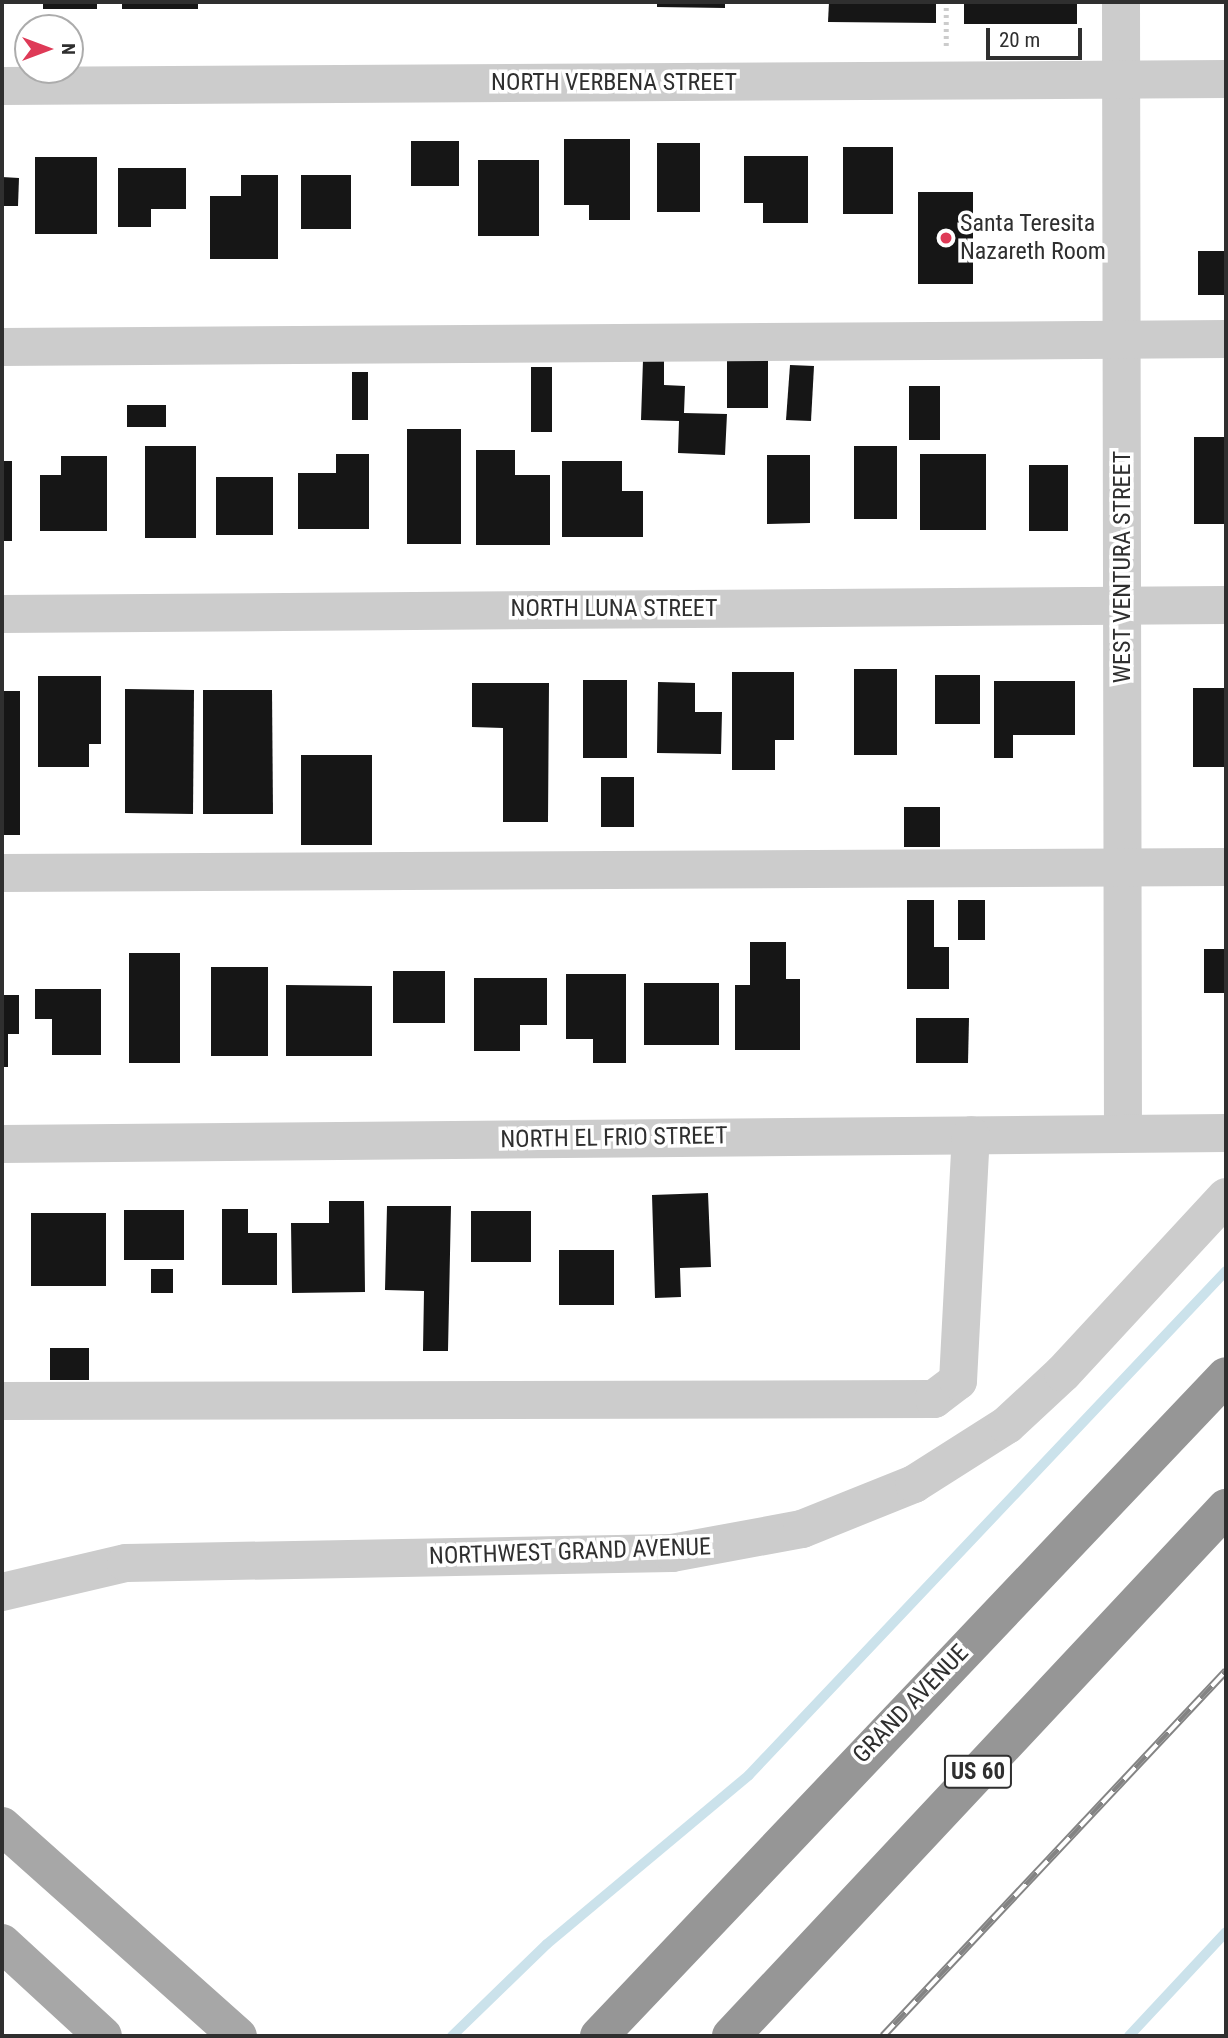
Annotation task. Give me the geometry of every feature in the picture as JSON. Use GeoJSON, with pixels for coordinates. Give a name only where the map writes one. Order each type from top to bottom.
{"type":"FeatureCollection","features":[{"type":"Feature","properties":{"kind":"highway","name":"GRAND AVENUE"},"geometry":{"type":"LineString","coordinates":[[599,2036],[1226,1376]]}},
{"type":"Feature","properties":{"kind":"highway","name":"US 60"},"geometry":{"type":"LineString","coordinates":[[731,2036],[1226,1508]]}},
{"type":"Feature","properties":{"kind":"main road"},"geometry":{"type":"LineString","coordinates":[[2,1826],[238,2036]]}},
{"type":"Feature","properties":{"kind":"main road"},"geometry":{"type":"LineString","coordinates":[[2,1943],[103,2036]]}},
{"type":"Feature","properties":{"kind":"street","name":"WEST VENTURA STREET"},"geometry":{"type":"LineString","coordinates":[[1121,2],[1123,1133]]}},
{"type":"Feature","properties":{"kind":"street","name":"NORTH VERBENA STREET"},"geometry":{"type":"LineString","coordinates":[[2,86],[1226,79]]}},
{"type":"Feature","properties":{"kind":"street"},"geometry":{"type":"LineString","coordinates":[[2,346],[1226,339]]}},
{"type":"Feature","properties":{"kind":"street","name":"NORTH LUNA STREET"},"geometry":{"type":"LineString","coordinates":[[2,614],[1226,605]]}},
{"type":"Feature","properties":{"kind":"street"},"geometry":{"type":"LineString","coordinates":[[2,873],[1226,867]]}},
{"type":"Feature","properties":{"kind":"street","name":"NORTH EL FRIO STREET"},"geometry":{"type":"LineString","coordinates":[[2,1144],[1226,1133]]}},
{"type":"Feature","properties":{"kind":"street"},"geometry":{"type":"LineString","coordinates":[[2,1401],[934,1399],[958,1381],[971,1135]]}},
{"type":"Feature","properties":{"kind":"street","name":"NORTHWEST GRAND AVENUE"},"geometry":{"type":"LineString","coordinates":[[2,1592],[126,1563],[672,1553],[802,1529],[914,1484],[1007,1425],[1063,1373],[1226,1197]]}},
{"type":"Feature","properties":{"kind":"path"},"geometry":{"type":"LineString","coordinates":[[946,2],[946,50]]}},
{"type":"Feature","properties":{"kind":"building"},"geometry":{"type":"Polygon","coordinates":[[[43,2],[97,2],[97,9],[43,9],[43,2]]]}},
{"type":"Feature","properties":{"kind":"building"},"geometry":{"type":"Polygon","coordinates":[[[122,2],[198,2],[198,9],[122,9],[122,2]]]}},
{"type":"Feature","properties":{"kind":"building"},"geometry":{"type":"Polygon","coordinates":[[[657,2],[725,2],[725,8],[657,7],[657,2]]]}},
{"type":"Feature","properties":{"kind":"building"},"geometry":{"type":"Polygon","coordinates":[[[829,2],[936,2],[936,23],[828,22],[829,2]]]}},
{"type":"Feature","properties":{"kind":"building"},"geometry":{"type":"Polygon","coordinates":[[[964,2],[1077,2],[1077,24],[964,24],[964,2]]]}},
{"type":"Feature","properties":{"kind":"building"},"geometry":{"type":"Polygon","coordinates":[[[564,139],[630,139],[630,220],[589,220],[589,205],[564,205],[564,139]]]}},
{"type":"Feature","properties":{"kind":"building"},"geometry":{"type":"Polygon","coordinates":[[[411,141],[459,141],[459,186],[411,186],[411,141]]]}},
{"type":"Feature","properties":{"kind":"building"},"geometry":{"type":"Polygon","coordinates":[[[657,143],[700,143],[700,212],[657,212],[657,143]]]}},
{"type":"Feature","properties":{"kind":"building"},"geometry":{"type":"Polygon","coordinates":[[[843,147],[893,147],[893,214],[843,214],[843,147]]]}},
{"type":"Feature","properties":{"kind":"building"},"geometry":{"type":"Polygon","coordinates":[[[744,156],[808,156],[808,223],[763,223],[763,203],[744,203],[744,156]]]}},
{"type":"Feature","properties":{"kind":"building"},"geometry":{"type":"Polygon","coordinates":[[[35,157],[97,157],[97,234],[35,234],[35,157]]]}},
{"type":"Feature","properties":{"kind":"building"},"geometry":{"type":"Polygon","coordinates":[[[478,160],[539,160],[539,236],[478,236],[478,160]]]}},
{"type":"Feature","properties":{"kind":"building"},"geometry":{"type":"Polygon","coordinates":[[[118,168],[186,168],[186,209],[151,209],[151,227],[118,227],[118,168]]]}},
{"type":"Feature","properties":{"kind":"building"},"geometry":{"type":"Polygon","coordinates":[[[241,175],[278,175],[278,259],[210,259],[210,196],[241,196],[241,175]]]}},
{"type":"Feature","properties":{"kind":"building"},"geometry":{"type":"Polygon","coordinates":[[[301,175],[351,175],[351,229],[301,229],[301,175]]]}},
{"type":"Feature","properties":{"kind":"building"},"geometry":{"type":"Polygon","coordinates":[[[2,177],[19,178],[18,206],[2,206],[2,177]]]}},
{"type":"Feature","properties":{"kind":"building","name":"Santa Teresita Nazareth Room"},"geometry":{"type":"Polygon","coordinates":[[[918,192],[973,192],[973,284],[918,284],[918,192]]]}},
{"type":"Feature","properties":{"kind":"building"},"geometry":{"type":"Polygon","coordinates":[[[1198,251],[1226,251],[1226,295],[1198,295],[1198,251]]]}},
{"type":"Feature","properties":{"kind":"building"},"geometry":{"type":"Polygon","coordinates":[[[727,357],[768,357],[768,408],[727,408],[727,357]]]}},
{"type":"Feature","properties":{"kind":"building"},"geometry":{"type":"Polygon","coordinates":[[[643,360],[664,361],[664,385],[685,386],[684,413],[727,414],[725,455],[678,453],[679,421],[641,420],[643,360]]]}},
{"type":"Feature","properties":{"kind":"building"},"geometry":{"type":"Polygon","coordinates":[[[790,365],[814,366],[811,421],[786,420],[790,365]]]}},
{"type":"Feature","properties":{"kind":"building"},"geometry":{"type":"Polygon","coordinates":[[[531,367],[552,367],[552,432],[531,432],[531,367]]]}},
{"type":"Feature","properties":{"kind":"building"},"geometry":{"type":"Polygon","coordinates":[[[352,372],[368,372],[368,420],[352,420],[352,372]]]}},
{"type":"Feature","properties":{"kind":"building"},"geometry":{"type":"Polygon","coordinates":[[[909,386],[940,386],[940,440],[909,440],[909,386]]]}},
{"type":"Feature","properties":{"kind":"building"},"geometry":{"type":"Polygon","coordinates":[[[127,405],[166,405],[166,427],[127,427],[127,405]]]}},
{"type":"Feature","properties":{"kind":"building"},"geometry":{"type":"Polygon","coordinates":[[[407,429],[461,429],[461,544],[407,544],[407,429]]]}},
{"type":"Feature","properties":{"kind":"building"},"geometry":{"type":"Polygon","coordinates":[[[1194,437],[1226,437],[1226,524],[1194,524],[1194,437]]]}},
{"type":"Feature","properties":{"kind":"building"},"geometry":{"type":"Polygon","coordinates":[[[145,446],[196,446],[196,538],[145,538],[145,446]]]}},
{"type":"Feature","properties":{"kind":"building"},"geometry":{"type":"Polygon","coordinates":[[[854,446],[897,446],[897,519],[854,519],[854,446]]]}},
{"type":"Feature","properties":{"kind":"building"},"geometry":{"type":"Polygon","coordinates":[[[476,450],[515,450],[515,475],[550,475],[550,545],[476,545],[476,450]]]}},
{"type":"Feature","properties":{"kind":"building"},"geometry":{"type":"Polygon","coordinates":[[[336,454],[369,454],[369,529],[298,529],[298,473],[336,473],[336,454]]]}},
{"type":"Feature","properties":{"kind":"building"},"geometry":{"type":"Polygon","coordinates":[[[920,454],[986,454],[986,530],[920,530],[920,454]]]}},
{"type":"Feature","properties":{"kind":"building"},"geometry":{"type":"Polygon","coordinates":[[[767,455],[810,455],[810,523],[767,524],[767,455]]]}},
{"type":"Feature","properties":{"kind":"building"},"geometry":{"type":"Polygon","coordinates":[[[61,456],[107,456],[107,531],[40,531],[40,475],[61,475],[61,456]]]}},
{"type":"Feature","properties":{"kind":"building"},"geometry":{"type":"Polygon","coordinates":[[[2,461],[12,461],[12,541],[2,541],[2,461]]]}},
{"type":"Feature","properties":{"kind":"building"},"geometry":{"type":"Polygon","coordinates":[[[562,461],[622,461],[622,491],[643,491],[643,537],[562,537],[562,461]]]}},
{"type":"Feature","properties":{"kind":"building"},"geometry":{"type":"Polygon","coordinates":[[[1029,465],[1068,465],[1068,531],[1029,531],[1029,465]]]}},
{"type":"Feature","properties":{"kind":"building"},"geometry":{"type":"Polygon","coordinates":[[[216,477],[273,477],[273,535],[216,535],[216,477]]]}},
{"type":"Feature","properties":{"kind":"building"},"geometry":{"type":"Polygon","coordinates":[[[854,669],[897,669],[897,755],[854,755],[854,669]]]}},
{"type":"Feature","properties":{"kind":"building"},"geometry":{"type":"Polygon","coordinates":[[[732,672],[794,672],[794,740],[775,740],[775,770],[732,770],[732,672]]]}},
{"type":"Feature","properties":{"kind":"building"},"geometry":{"type":"Polygon","coordinates":[[[935,675],[980,675],[980,724],[935,724],[935,675]]]}},
{"type":"Feature","properties":{"kind":"building"},"geometry":{"type":"Polygon","coordinates":[[[38,676],[101,676],[101,744],[89,744],[89,767],[38,767],[38,676]]]}},
{"type":"Feature","properties":{"kind":"building"},"geometry":{"type":"Polygon","coordinates":[[[583,680],[627,680],[627,758],[583,758],[583,680]]]}},
{"type":"Feature","properties":{"kind":"building"},"geometry":{"type":"Polygon","coordinates":[[[994,681],[1075,681],[1075,735],[1013,735],[1013,758],[994,758],[994,681]]]}},
{"type":"Feature","properties":{"kind":"building"},"geometry":{"type":"Polygon","coordinates":[[[658,682],[695,683],[695,712],[722,712],[721,754],[657,753],[658,682]]]}},
{"type":"Feature","properties":{"kind":"building"},"geometry":{"type":"Polygon","coordinates":[[[472,683],[549,683],[548,822],[503,822],[503,728],[472,727],[472,683]]]}},
{"type":"Feature","properties":{"kind":"building"},"geometry":{"type":"Polygon","coordinates":[[[1193,688],[1226,688],[1226,767],[1193,767],[1193,688]]]}},
{"type":"Feature","properties":{"kind":"building"},"geometry":{"type":"Polygon","coordinates":[[[125,689],[194,690],[193,814],[125,813],[125,689]]]}},
{"type":"Feature","properties":{"kind":"building"},"geometry":{"type":"Polygon","coordinates":[[[203,690],[272,690],[273,814],[203,814],[203,690]]]}},
{"type":"Feature","properties":{"kind":"building"},"geometry":{"type":"Polygon","coordinates":[[[2,691],[20,691],[20,835],[2,835],[2,691]]]}},
{"type":"Feature","properties":{"kind":"building"},"geometry":{"type":"Polygon","coordinates":[[[301,755],[372,755],[372,845],[301,845],[301,755]]]}},
{"type":"Feature","properties":{"kind":"building"},"geometry":{"type":"Polygon","coordinates":[[[601,777],[634,777],[634,827],[601,827],[601,777]]]}},
{"type":"Feature","properties":{"kind":"building"},"geometry":{"type":"Polygon","coordinates":[[[904,807],[940,807],[940,847],[904,847],[904,807]]]}},
{"type":"Feature","properties":{"kind":"building"},"geometry":{"type":"Polygon","coordinates":[[[907,900],[934,900],[934,947],[949,947],[949,989],[907,989],[907,900]]]}},
{"type":"Feature","properties":{"kind":"building"},"geometry":{"type":"Polygon","coordinates":[[[958,900],[985,900],[985,940],[958,940],[958,900]]]}},
{"type":"Feature","properties":{"kind":"building"},"geometry":{"type":"Polygon","coordinates":[[[750,942],[786,942],[786,979],[800,979],[800,1050],[735,1050],[735,985],[750,985],[750,942]]]}},
{"type":"Feature","properties":{"kind":"building"},"geometry":{"type":"Polygon","coordinates":[[[1204,949],[1226,949],[1226,993],[1204,993],[1204,949]]]}},
{"type":"Feature","properties":{"kind":"building"},"geometry":{"type":"Polygon","coordinates":[[[129,953],[180,953],[180,1063],[129,1063],[129,953]]]}},
{"type":"Feature","properties":{"kind":"building"},"geometry":{"type":"Polygon","coordinates":[[[211,967],[268,967],[268,1056],[211,1056],[211,967]]]}},
{"type":"Feature","properties":{"kind":"building"},"geometry":{"type":"Polygon","coordinates":[[[393,971],[445,971],[445,1023],[393,1023],[393,971]]]}},
{"type":"Feature","properties":{"kind":"building"},"geometry":{"type":"Polygon","coordinates":[[[566,974],[626,974],[626,1063],[593,1063],[593,1039],[566,1039],[566,974]]]}},
{"type":"Feature","properties":{"kind":"building"},"geometry":{"type":"Polygon","coordinates":[[[474,978],[547,978],[547,1025],[520,1025],[520,1051],[474,1051],[474,978]]]}},
{"type":"Feature","properties":{"kind":"building"},"geometry":{"type":"Polygon","coordinates":[[[644,983],[719,983],[719,1045],[644,1045],[644,983]]]}},
{"type":"Feature","properties":{"kind":"building"},"geometry":{"type":"Polygon","coordinates":[[[286,985],[372,986],[372,1056],[286,1056],[286,985]]]}},
{"type":"Feature","properties":{"kind":"building"},"geometry":{"type":"Polygon","coordinates":[[[35,989],[101,989],[101,1055],[52,1055],[52,1019],[35,1019],[35,989]]]}},
{"type":"Feature","properties":{"kind":"building"},"geometry":{"type":"Polygon","coordinates":[[[2,995],[19,995],[19,1034],[8,1034],[8,1067],[2,1067],[2,995]]]}},
{"type":"Feature","properties":{"kind":"building"},"geometry":{"type":"Polygon","coordinates":[[[916,1018],[969,1018],[968,1063],[916,1063],[916,1018]]]}},
{"type":"Feature","properties":{"kind":"building"},"geometry":{"type":"Polygon","coordinates":[[[708,1193],[711,1267],[680,1268],[681,1297],[655,1298],[652,1195],[708,1193]]]}},
{"type":"Feature","properties":{"kind":"building"},"geometry":{"type":"Polygon","coordinates":[[[329,1201],[364,1201],[365,1292],[292,1293],[291,1223],[329,1223],[329,1201]]]}},
{"type":"Feature","properties":{"kind":"building"},"geometry":{"type":"Polygon","coordinates":[[[387,1206],[451,1206],[448,1351],[423,1351],[424,1291],[385,1290],[387,1206]]]}},
{"type":"Feature","properties":{"kind":"building"},"geometry":{"type":"Polygon","coordinates":[[[222,1209],[248,1209],[248,1233],[277,1233],[277,1285],[222,1285],[222,1209]]]}},
{"type":"Feature","properties":{"kind":"building"},"geometry":{"type":"Polygon","coordinates":[[[124,1210],[184,1210],[184,1260],[124,1260],[124,1210]]]}},
{"type":"Feature","properties":{"kind":"building"},"geometry":{"type":"Polygon","coordinates":[[[471,1211],[531,1211],[531,1262],[471,1262],[471,1211]]]}},
{"type":"Feature","properties":{"kind":"building"},"geometry":{"type":"Polygon","coordinates":[[[31,1213],[106,1213],[106,1286],[31,1286],[31,1213]]]}},
{"type":"Feature","properties":{"kind":"building"},"geometry":{"type":"Polygon","coordinates":[[[559,1250],[614,1250],[614,1305],[559,1305],[559,1250]]]}},
{"type":"Feature","properties":{"kind":"building"},"geometry":{"type":"Polygon","coordinates":[[[151,1269],[173,1269],[173,1293],[151,1293],[151,1269]]]}},
{"type":"Feature","properties":{"kind":"building"},"geometry":{"type":"Polygon","coordinates":[[[50,1348],[89,1348],[89,1380],[50,1380],[50,1348]]]}},
{"type":"Feature","properties":{"kind":"waterway"},"geometry":{"type":"LineString","coordinates":[[452,2036],[547,1944],[749,1775],[1226,1271]]}},
{"type":"Feature","properties":{"kind":"waterway"},"geometry":{"type":"LineString","coordinates":[[1129,2036],[1226,1932]]}},
{"type":"Feature","properties":{"kind":"railway"},"geometry":{"type":"LineString","coordinates":[[883,2036],[1226,1671]]}},
{"type":"Feature","properties":{"kind":"place","name":"Santa Teresita Nazareth Room"},"geometry":{"type":"Point","coordinates":[946,238]}}]}
